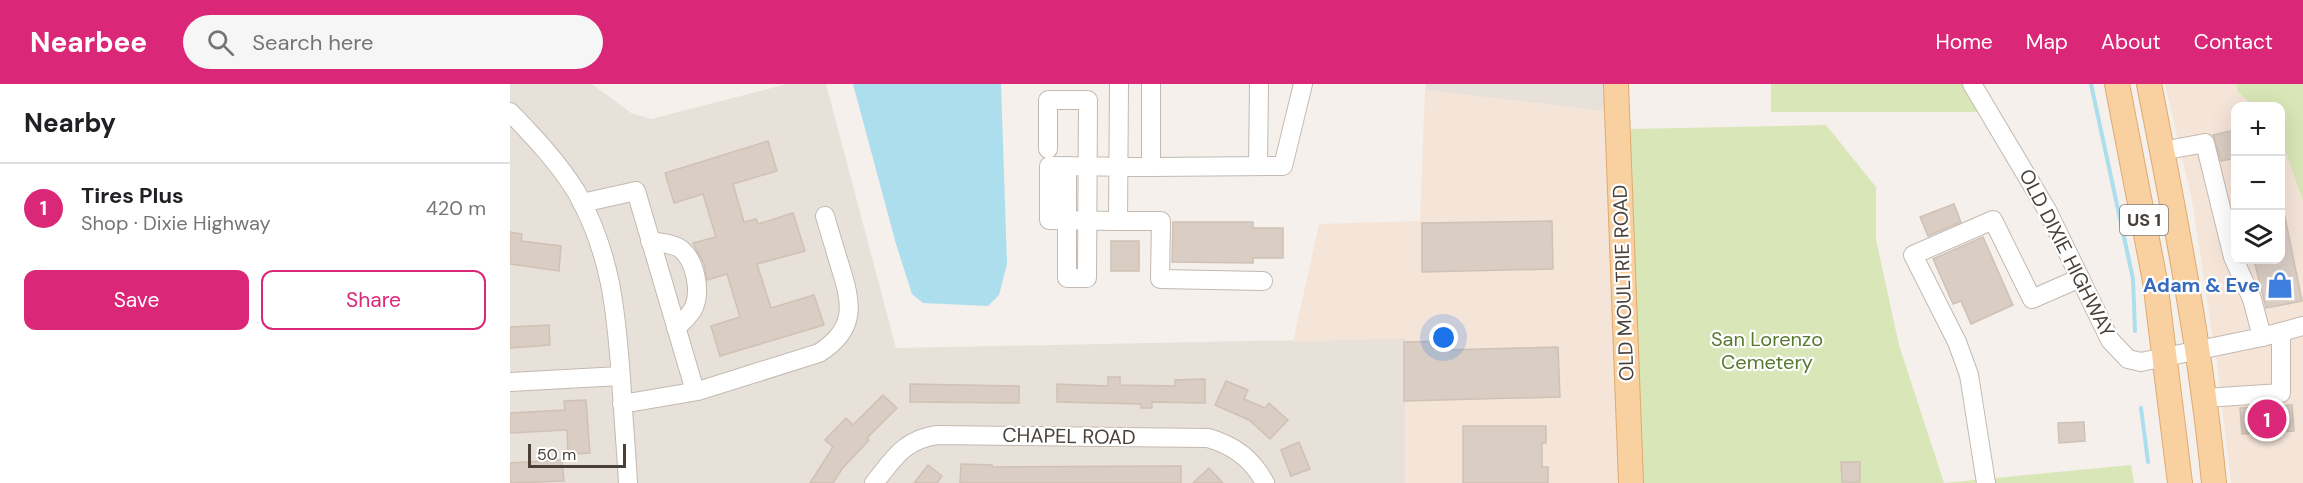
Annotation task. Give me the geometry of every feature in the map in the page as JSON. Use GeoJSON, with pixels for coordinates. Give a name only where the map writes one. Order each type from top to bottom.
{"type":"FeatureCollection","features":[{"type":"Feature","properties":{"kind":"main road","name":"OLD MOULTRIE ROAD"},"geometry":{"type":"LineString","coordinates":[[1616,84],[1631,483]]}},
{"type":"Feature","properties":{"kind":"main road","name":"US 1"},"geometry":{"type":"LineString","coordinates":[[2117,84],[2155,281],[2180,483]]}},
{"type":"Feature","properties":{"kind":"main road","name":"US 1"},"geometry":{"type":"LineString","coordinates":[[2149,84],[2198,351],[2214,483]]}},
{"type":"Feature","properties":{"kind":"main road"},"geometry":{"type":"LineString","coordinates":[[2163,357],[2177,364],[2192,387],[2204,483]]}},
{"type":"Feature","properties":{"kind":"street"},"geometry":{"type":"LineString","coordinates":[[1118,221],[1119,84]]}},
{"type":"Feature","properties":{"kind":"street"},"geometry":{"type":"LineString","coordinates":[[1150,168],[1151,84]]}},
{"type":"Feature","properties":{"kind":"street"},"geometry":{"type":"LineString","coordinates":[[1258,166],[1259,84]]}},
{"type":"Feature","properties":{"kind":"street"},"geometry":{"type":"LineString","coordinates":[[1263,281],[1160,279],[1161,221],[1049,219],[1049,166],[1150,168],[1283,166],[1303,84]]}},
{"type":"Feature","properties":{"kind":"street","name":"OLD DIXIE HIGHWAY"},"geometry":{"type":"LineString","coordinates":[[1972,84],[2047,210],[2110,340],[2128,359],[2141,362],[2281,333],[2303,326]]}},
{"type":"Feature","properties":{"kind":"street"},"geometry":{"type":"LineString","coordinates":[[1048,149],[1048,92],[1088,100],[1087,278],[1066,278],[1067,220]]}},
{"type":"Feature","properties":{"kind":"street"},"geometry":{"type":"LineString","coordinates":[[510,112],[562,170],[582,203],[603,254],[616,310],[628,483]]}},
{"type":"Feature","properties":{"kind":"street"},"geometry":{"type":"LineString","coordinates":[[2162,150],[2205,143],[2233,257],[2252,299],[2262,337]]}},
{"type":"Feature","properties":{"kind":"street"},"geometry":{"type":"LineString","coordinates":[[582,203],[636,190],[695,392]]}},
{"type":"Feature","properties":{"kind":"street"},"geometry":{"type":"LineString","coordinates":[[622,404],[695,392],[819,352],[831,345],[839,337],[849,316],[849,296],[825,216]]}},
{"type":"Feature","properties":{"kind":"street"},"geometry":{"type":"LineString","coordinates":[[1986,483],[1969,375],[1957,342],[1913,255],[1993,220],[2031,299],[2080,279]]}},
{"type":"Feature","properties":{"kind":"street"},"geometry":{"type":"LineString","coordinates":[[650,241],[671,244],[681,249],[689,259],[697,285],[694,308],[676,328]]}},
{"type":"Feature","properties":{"kind":"street"},"geometry":{"type":"LineString","coordinates":[[2205,398],[2281,393],[2281,333]]}},
{"type":"Feature","properties":{"kind":"street"},"geometry":{"type":"LineString","coordinates":[[510,382],[620,376]]}},
{"type":"Feature","properties":{"kind":"street","name":"CHAPEL ROAD"},"geometry":{"type":"LineString","coordinates":[[874,483],[903,447],[914,441],[937,435],[1208,438],[1233,447],[1250,460],[1265,483]]}},
{"type":"Feature","properties":{"kind":"shaded area"},"geometry":{"type":"Polygon","coordinates":[[[510,84],[592,84],[631,113],[651,119],[787,84],[826,84],[896,348],[1405,338],[1405,483],[1273,483],[1210,430],[936,427],[883,461],[864,483],[635,483],[618,280],[537,130],[510,102],[510,84]]]}},
{"type":"Feature","properties":{"kind":"shaded area"},"geometry":{"type":"Polygon","coordinates":[[[1426,84],[1609,84],[1610,112],[1425,90],[1426,84]]]}},
{"type":"Feature","properties":{"kind":"shaded area"},"geometry":{"type":"Polygon","coordinates":[[[2165,84],[2236,84],[2238,92],[2249,102],[2231,102],[2231,264],[2285,264],[2285,151],[2303,201],[2303,318],[2213,339],[2192,200],[2165,84]]]}},
{"type":"Feature","properties":{"kind":"shaded area"},"geometry":{"type":"Polygon","coordinates":[[[1425,90],[1610,112],[1624,483],[1405,483],[1405,338],[1293,342],[1319,224],[1420,221],[1425,90]]]}},
{"type":"Feature","properties":{"kind":"shaded area"},"geometry":{"type":"Polygon","coordinates":[[[510,122],[557,175],[583,222],[605,284],[622,483],[510,483],[510,122]]]}},
{"type":"Feature","properties":{"kind":"shaded area"},"geometry":{"type":"Polygon","coordinates":[[[2303,334],[2303,483],[2231,483],[2216,354],[2303,334]]]}},
{"type":"Feature","properties":{"kind":"shaded area"},"geometry":{"type":"Polygon","coordinates":[[[937,443],[1195,444],[1219,449],[1245,466],[1258,483],[883,483],[907,454],[937,443]]]}},
{"type":"Feature","properties":{"kind":"green space"},"geometry":{"type":"Polygon","coordinates":[[[1771,84],[1964,84],[1981,112],[1771,112],[1771,84]]]}},
{"type":"Feature","properties":{"kind":"green space"},"geometry":{"type":"Polygon","coordinates":[[[2236,84],[2303,84],[2303,201],[2285,151],[2285,102],[2249,102],[2238,92],[2236,84]]]}},
{"type":"Feature","properties":{"kind":"green space","name":"San Lorenzo Cemetery"},"geometry":{"type":"Polygon","coordinates":[[[1826,125],[1876,187],[1876,240],[1899,345],[1944,483],[1641,483],[1630,129],[1826,125]]]}},
{"type":"Feature","properties":{"kind":"green space"},"geometry":{"type":"Polygon","coordinates":[[[2131,465],[2134,483],[1944,483],[2131,465]]]}},
{"type":"Feature","properties":{"kind":"water"},"geometry":{"type":"Polygon","coordinates":[[[853,84],[1001,84],[1007,264],[999,295],[988,306],[923,303],[912,294],[896,244],[853,84]]]}},
{"type":"Feature","properties":{"kind":"building"},"geometry":{"type":"Polygon","coordinates":[[[2231,131],[2231,159],[2221,161],[2213,135],[2231,131]]]}},
{"type":"Feature","properties":{"kind":"building"},"geometry":{"type":"Polygon","coordinates":[[[768,141],[777,171],[733,184],[744,222],[756,219],[758,224],[793,213],[805,251],[757,264],[771,308],[814,295],[824,325],[720,356],[711,326],[740,317],[727,274],[707,280],[704,264],[693,243],[716,237],[703,194],[674,203],[665,173],[768,141]]]}},
{"type":"Feature","properties":{"kind":"building"},"geometry":{"type":"Polygon","coordinates":[[[1954,204],[1961,222],[1928,236],[1920,217],[1954,204]]]}},
{"type":"Feature","properties":{"kind":"building"},"geometry":{"type":"Polygon","coordinates":[[[2285,217],[2302,301],[2266,308],[2255,264],[2285,264],[2285,217]]]}},
{"type":"Feature","properties":{"kind":"building"},"geometry":{"type":"Polygon","coordinates":[[[1552,221],[1553,269],[1422,272],[1422,223],[1552,221]]]}},
{"type":"Feature","properties":{"kind":"building"},"geometry":{"type":"Polygon","coordinates":[[[1173,222],[1253,222],[1253,228],[1283,228],[1283,258],[1253,258],[1253,263],[1172,262],[1173,222]]]}},
{"type":"Feature","properties":{"kind":"building"},"geometry":{"type":"Polygon","coordinates":[[[510,232],[522,234],[521,241],[561,246],[559,271],[510,264],[510,232]]]}},
{"type":"Feature","properties":{"kind":"building"},"geometry":{"type":"Polygon","coordinates":[[[1983,237],[2013,305],[1971,324],[1961,301],[1953,304],[1933,259],[1983,237]]]}},
{"type":"Feature","properties":{"kind":"building"},"geometry":{"type":"Polygon","coordinates":[[[1111,241],[1139,241],[1139,271],[1111,271],[1111,241]]]}},
{"type":"Feature","properties":{"kind":"building"},"geometry":{"type":"Polygon","coordinates":[[[549,325],[550,345],[510,348],[510,327],[549,325]]]}},
{"type":"Feature","properties":{"kind":"building"},"geometry":{"type":"Polygon","coordinates":[[[1446,341],[1446,350],[1558,347],[1560,397],[1404,401],[1404,342],[1446,341]]]}},
{"type":"Feature","properties":{"kind":"building"},"geometry":{"type":"Polygon","coordinates":[[[1108,377],[1120,377],[1120,385],[1175,386],[1175,380],[1205,379],[1205,403],[1152,402],[1152,408],[1141,408],[1141,404],[1057,402],[1057,384],[1108,386],[1108,377]]]}},
{"type":"Feature","properties":{"kind":"building"},"geometry":{"type":"Polygon","coordinates":[[[1226,381],[1248,390],[1244,399],[1265,408],[1269,403],[1288,420],[1270,439],[1249,420],[1215,405],[1226,381]]]}},
{"type":"Feature","properties":{"kind":"building"},"geometry":{"type":"Polygon","coordinates":[[[910,384],[1019,386],[1019,403],[910,402],[910,384]]]}},
{"type":"Feature","properties":{"kind":"building"},"geometry":{"type":"Polygon","coordinates":[[[883,395],[897,408],[867,438],[869,440],[842,469],[833,483],[810,483],[833,447],[825,440],[846,418],[853,425],[883,395]]]}},
{"type":"Feature","properties":{"kind":"building"},"geometry":{"type":"Polygon","coordinates":[[[586,400],[590,453],[568,454],[567,430],[510,433],[510,413],[565,410],[564,401],[586,400]]]}},
{"type":"Feature","properties":{"kind":"building"},"geometry":{"type":"Polygon","coordinates":[[[2292,405],[2294,431],[2242,434],[2240,408],[2292,405]]]}},
{"type":"Feature","properties":{"kind":"building"},"geometry":{"type":"Polygon","coordinates":[[[2084,422],[2085,441],[2059,443],[2058,423],[2084,422]]]}},
{"type":"Feature","properties":{"kind":"building"},"geometry":{"type":"Polygon","coordinates":[[[1463,426],[1546,426],[1546,443],[1542,443],[1542,467],[1548,467],[1548,483],[1463,483],[1463,426]]]}},
{"type":"Feature","properties":{"kind":"building"},"geometry":{"type":"Polygon","coordinates":[[[1299,442],[1310,469],[1291,476],[1281,450],[1299,442]]]}},
{"type":"Feature","properties":{"kind":"building"},"geometry":{"type":"Polygon","coordinates":[[[562,460],[564,481],[510,483],[510,463],[562,460]]]}},
{"type":"Feature","properties":{"kind":"building"},"geometry":{"type":"Polygon","coordinates":[[[1841,462],[1860,462],[1860,482],[1842,482],[1841,462]]]}},
{"type":"Feature","properties":{"kind":"building"},"geometry":{"type":"Polygon","coordinates":[[[961,464],[992,465],[992,467],[1181,466],[1181,483],[960,483],[961,464]]]}},
{"type":"Feature","properties":{"kind":"building"},"geometry":{"type":"Polygon","coordinates":[[[928,465],[942,476],[937,483],[914,483],[928,465]]]}},
{"type":"Feature","properties":{"kind":"building"},"geometry":{"type":"Polygon","coordinates":[[[1209,468],[1223,483],[1193,483],[1209,468]]]}},
{"type":"Feature","properties":{"kind":"waterway"},"geometry":{"type":"LineString","coordinates":[[2091,84],[2133,279],[2135,331]]}},
{"type":"Feature","properties":{"kind":"waterway"},"geometry":{"type":"LineString","coordinates":[[2141,408],[2148,462]]}},
{"type":"Feature","properties":{"kind":"place","name":"Adam & Eve"},"geometry":{"type":"Point","coordinates":[2280,285]}},
{"type":"Feature","properties":{"kind":"place","name":"Tires Plus"},"geometry":{"type":"Point","coordinates":[2267,419]}}]}
